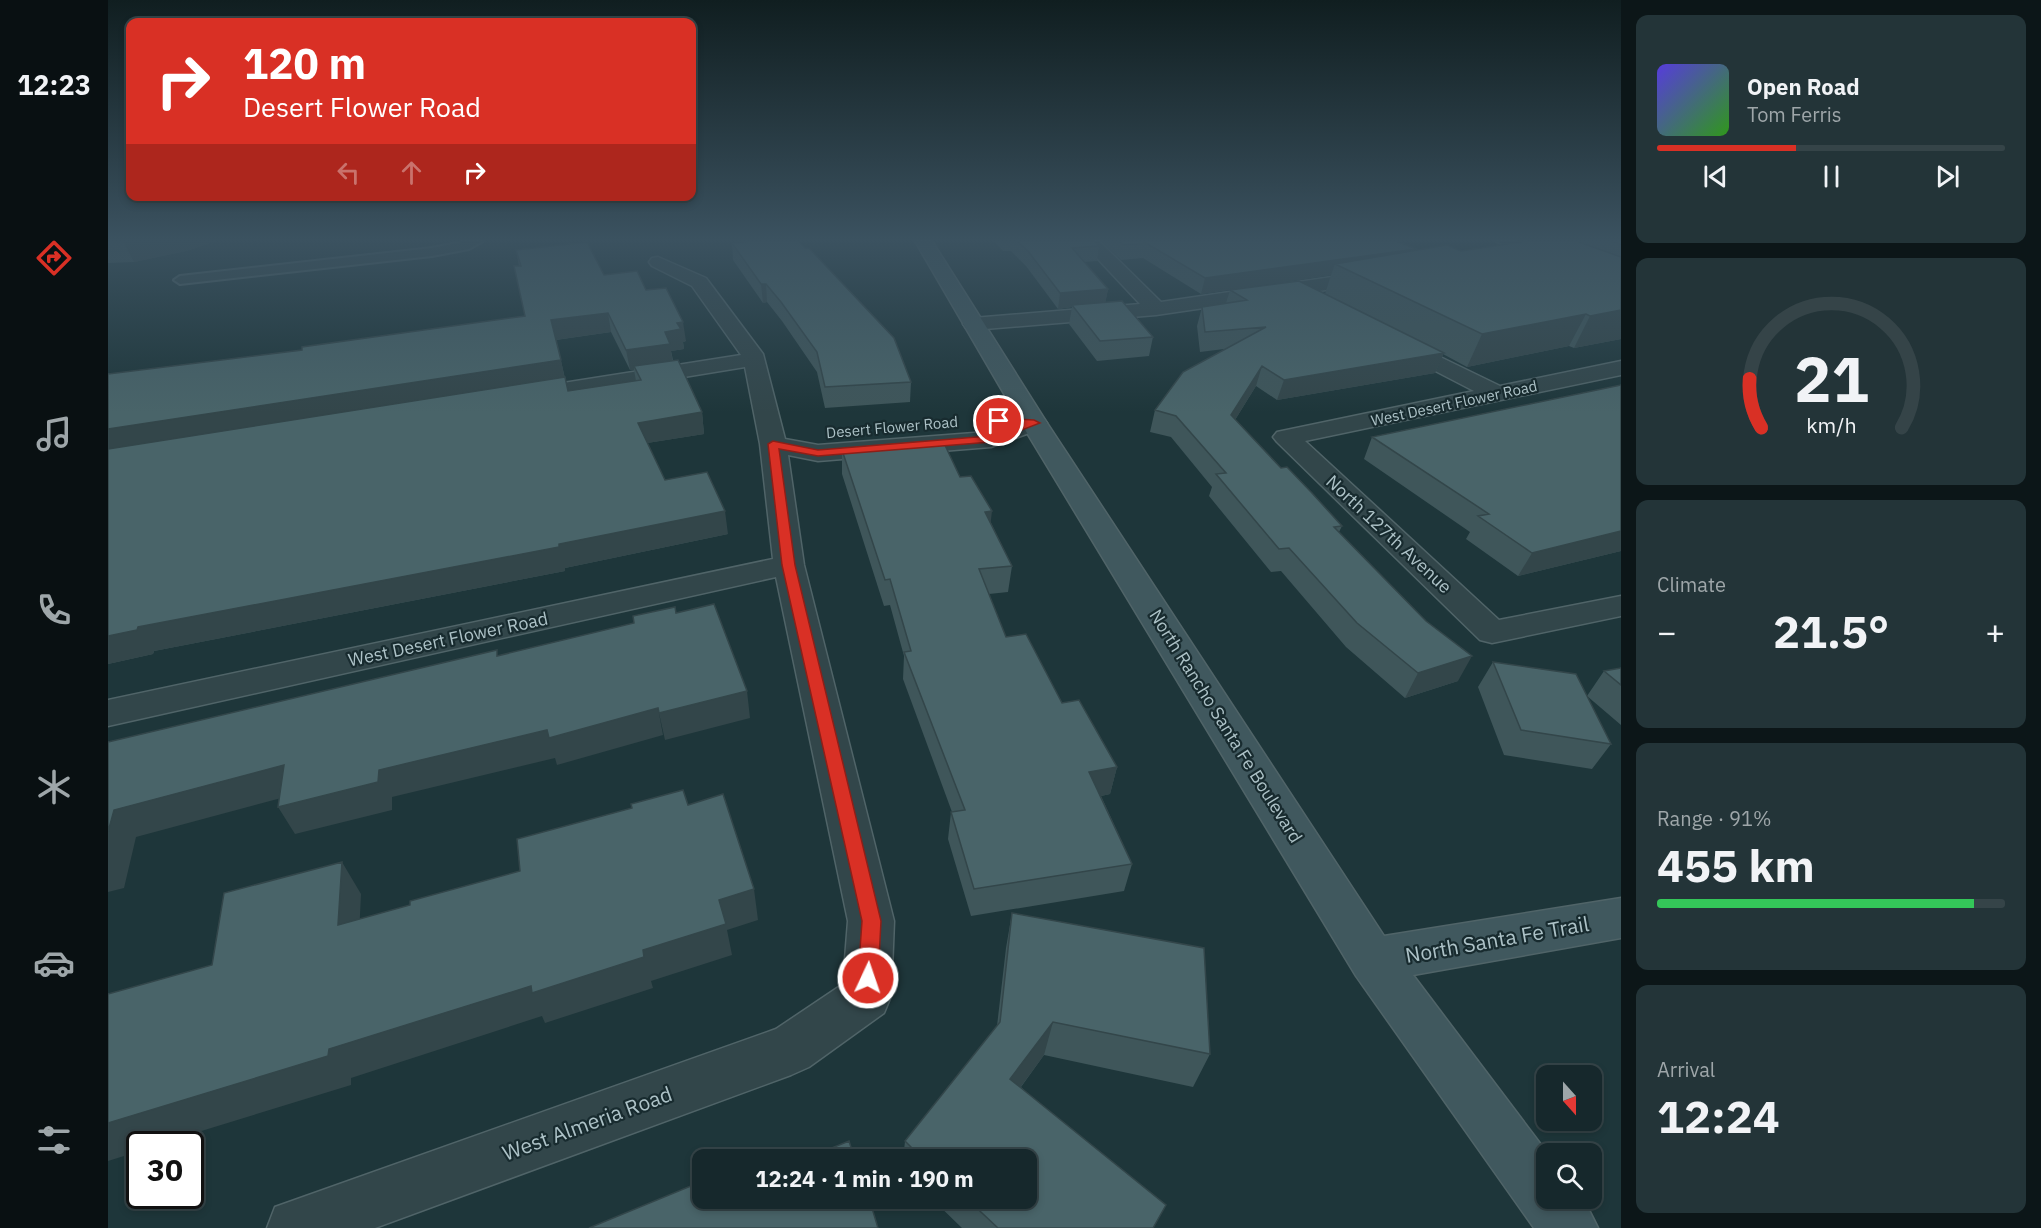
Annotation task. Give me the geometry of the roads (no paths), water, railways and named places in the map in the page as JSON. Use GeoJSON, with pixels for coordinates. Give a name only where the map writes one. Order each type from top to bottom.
{"type":"FeatureCollection","features":[{"type":"Feature","properties":{"kind":"street"},"geometry":{"type":"LineString","coordinates":[[711,298],[755,359],[773,444],[789,565]]}},
{"type":"Feature","properties":{"kind":"street","name":"North Rancho Santa Fe Boulevard"},"geometry":{"type":"LineString","coordinates":[[958,298],[1373,960],[1536,1183]]}},
{"type":"Feature","properties":{"kind":"street"},"geometry":{"type":"LineString","coordinates":[[1145,298],[1156,309]]}},
{"type":"Feature","properties":{"kind":"street"},"geometry":{"type":"LineString","coordinates":[[973,324],[1156,309],[1235,298]]}},
{"type":"Feature","properties":{"kind":"street"},"geometry":{"type":"LineString","coordinates":[[1312,298],[1328,307]]}},
{"type":"Feature","properties":{"kind":"street"},"geometry":{"type":"LineString","coordinates":[[1381,334],[1498,394]]}},
{"type":"Feature","properties":{"kind":"street"},"geometry":{"type":"LineString","coordinates":[[508,399],[755,359]]}},
{"type":"Feature","properties":{"kind":"street","name":"West Desert Flower Road"},"geometry":{"type":"LineString","coordinates":[[1287,437],[1621,368]]}},
{"type":"Feature","properties":{"kind":"street","name":"Desert Flower Road"},"geometry":{"type":"LineString","coordinates":[[773,444],[818,453],[991,439],[1034,423]]}},
{"type":"Feature","properties":{"kind":"street","name":"North 127th Avenue"},"geometry":{"type":"LineString","coordinates":[[1287,437],[1492,632],[1621,606]]}},
{"type":"Feature","properties":{"kind":"street","name":"West Desert Flower Road"},"geometry":{"type":"LineString","coordinates":[[108,713],[789,565]]}},
{"type":"Feature","properties":{"kind":"street","name":"West Almeria Road"},"geometry":{"type":"LineString","coordinates":[[296,1228],[791,1048],[867,996],[871,921],[789,565]]}},
{"type":"Feature","properties":{"kind":"street","name":"North Santa Fe Trail"},"geometry":{"type":"LineString","coordinates":[[1373,960],[1621,918]]}},
{"type":"Feature","properties":{"kind":"street","name":"North Rancho Santa Fe Boulevard"},"geometry":{"type":"LineString","coordinates":[[1555,1209],[1569,1228]]}}]}
